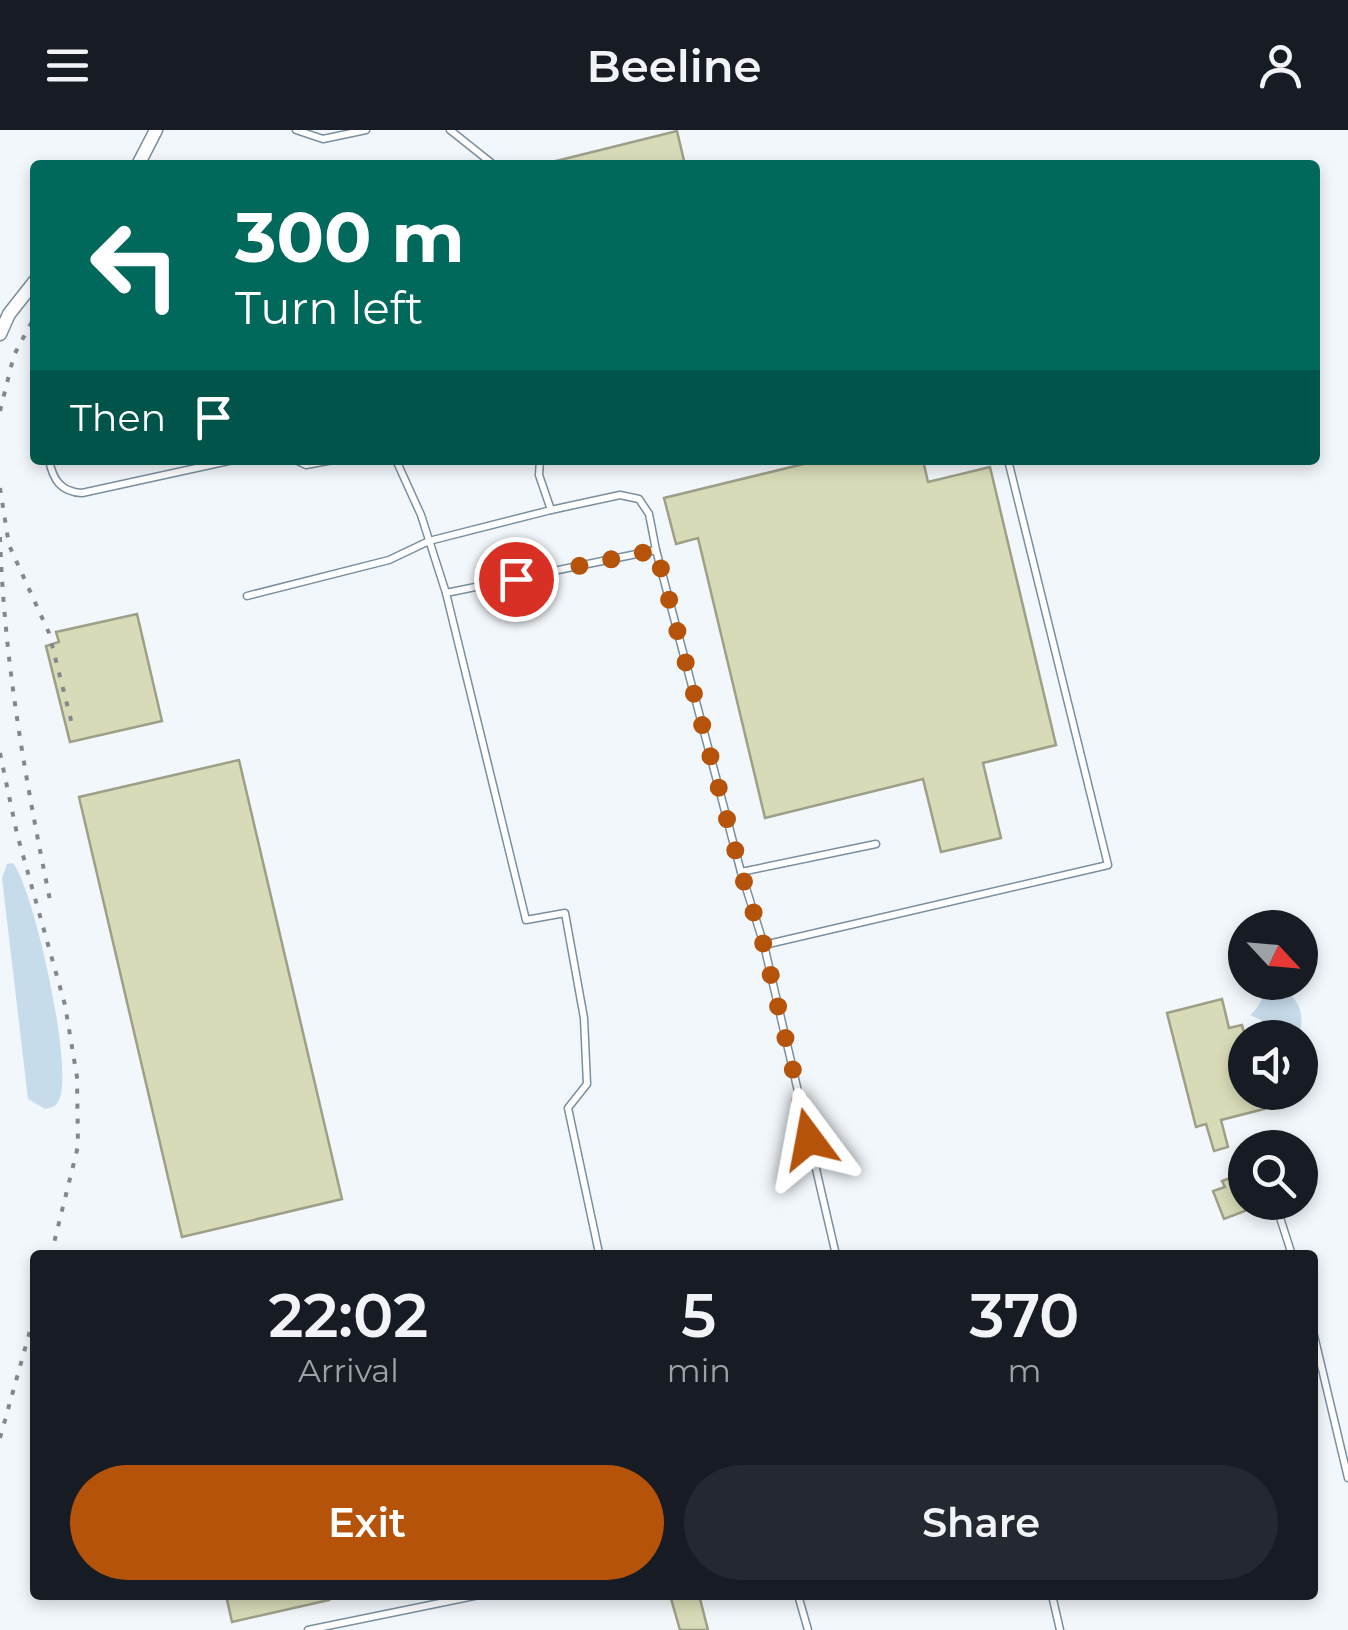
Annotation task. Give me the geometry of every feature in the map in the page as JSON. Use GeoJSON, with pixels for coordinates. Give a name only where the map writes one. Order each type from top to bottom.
{"type":"FeatureCollection","features":[{"type":"Feature","properties":{"kind":"street"},"geometry":{"type":"LineString","coordinates":[[141,160],[156,130]]}},
{"type":"Feature","properties":{"kind":"street"},"geometry":{"type":"LineString","coordinates":[[0,334],[9,314],[30,287]]}},
{"type":"Feature","properties":{"kind":"lane"},"geometry":{"type":"LineString","coordinates":[[296,130],[324,140],[366,130]]}},
{"type":"Feature","properties":{"kind":"lane"},"geometry":{"type":"LineString","coordinates":[[450,130],[488,160]]}},
{"type":"Feature","properties":{"kind":"lane"},"geometry":{"type":"LineString","coordinates":[[51,465],[57,483],[66,491],[82,493],[210,465]]}},
{"type":"Feature","properties":{"kind":"lane"},"geometry":{"type":"LineString","coordinates":[[398,465],[446,594],[526,920],[566,913],[584,1018],[587,1084],[568,1108],[598,1250]]}},
{"type":"Feature","properties":{"kind":"lane"},"geometry":{"type":"LineString","coordinates":[[540,465],[551,510]]}},
{"type":"Feature","properties":{"kind":"lane"},"geometry":{"type":"LineString","coordinates":[[764,946],[1108,865],[1009,465]]}},
{"type":"Feature","properties":{"kind":"lane"},"geometry":{"type":"LineString","coordinates":[[247,596],[388,560],[429,541],[551,510],[620,495],[639,499],[649,514],[741,872],[764,946],[835,1250]]}},
{"type":"Feature","properties":{"kind":"lane"},"geometry":{"type":"LineString","coordinates":[[446,594],[656,550]]}},
{"type":"Feature","properties":{"kind":"lane"},"geometry":{"type":"LineString","coordinates":[[741,872],[876,844]]}},
{"type":"Feature","properties":{"kind":"lane"},"geometry":{"type":"LineString","coordinates":[[1281,1220],[1290,1250]]}},
{"type":"Feature","properties":{"kind":"lane"},"geometry":{"type":"LineString","coordinates":[[1318,1353],[1348,1478]]}},
{"type":"Feature","properties":{"kind":"lane"},"geometry":{"type":"LineString","coordinates":[[308,1630],[455,1600]]}},
{"type":"Feature","properties":{"kind":"lane"},"geometry":{"type":"LineString","coordinates":[[799,1600],[808,1630]]}},
{"type":"Feature","properties":{"kind":"lane"},"geometry":{"type":"LineString","coordinates":[[1053,1600],[1060,1630]]}},
{"type":"Feature","properties":{"kind":"shaded area"},"geometry":{"type":"Polygon","coordinates":[[[13,863],[41,943],[62,1057],[58,1102],[45,1109],[28,1099],[2,878],[7,864],[13,863]]]}},
{"type":"Feature","properties":{"kind":"shaded area"},"geometry":{"type":"Polygon","coordinates":[[[1262,1000],[1294,1000],[1301,1020],[1261,1020],[1250,1015],[1262,1000]]]}},
{"type":"Feature","properties":{"kind":"building"},"geometry":{"type":"Polygon","coordinates":[[[677,131],[684,160],[560,160],[677,131]]]}},
{"type":"Feature","properties":{"kind":"building"},"geometry":{"type":"Polygon","coordinates":[[[799,465],[924,465],[928,482],[990,467],[1056,745],[983,763],[1001,838],[941,852],[923,779],[765,818],[698,538],[676,544],[664,498],[799,465]]]}},
{"type":"Feature","properties":{"kind":"building"},"geometry":{"type":"Polygon","coordinates":[[[137,614],[162,721],[70,742],[46,646],[59,642],[56,632],[137,614]]]}},
{"type":"Feature","properties":{"kind":"building"},"geometry":{"type":"Polygon","coordinates":[[[239,760],[342,1199],[182,1237],[79,797],[239,760]]]}},
{"type":"Feature","properties":{"kind":"building"},"geometry":{"type":"Polygon","coordinates":[[[1222,999],[1228,1024],[1228,1110],[1260,1110],[1221,1120],[1228,1147],[1214,1151],[1206,1124],[1196,1127],[1167,1013],[1222,999]]]}},
{"type":"Feature","properties":{"kind":"building"},"geometry":{"type":"Polygon","coordinates":[[[1228,1179],[1228,1217],[1224,1219],[1213,1191],[1225,1187],[1222,1181],[1228,1179]]]}},
{"type":"Feature","properties":{"kind":"building"},"geometry":{"type":"Polygon","coordinates":[[[227,1600],[329,1600],[232,1622],[227,1600]]]}},
{"type":"Feature","properties":{"kind":"building"},"geometry":{"type":"Polygon","coordinates":[[[671,1600],[700,1600],[708,1630],[680,1630],[671,1600]]]}},
{"type":"Feature","properties":{"kind":"railway"},"geometry":{"type":"LineString","coordinates":[[0,411],[14,355],[30,325]]}},
{"type":"Feature","properties":{"kind":"railway"},"geometry":{"type":"LineString","coordinates":[[0,488],[9,545],[49,633],[73,728]]}},
{"type":"Feature","properties":{"kind":"railway"},"geometry":{"type":"LineString","coordinates":[[0,537],[6,630],[18,722],[51,905]]}},
{"type":"Feature","properties":{"kind":"railway"},"geometry":{"type":"LineString","coordinates":[[0,753],[17,834],[65,1005],[77,1077],[78,1146],[52,1250]]}},
{"type":"Feature","properties":{"kind":"railway"},"geometry":{"type":"LineString","coordinates":[[0,1438],[30,1331]]}},
{"type":"Feature","properties":{"kind":"route"},"geometry":{"type":"LineString","coordinates":[[516,579],[656,550],[764,946],[809,1139]]}}]}
